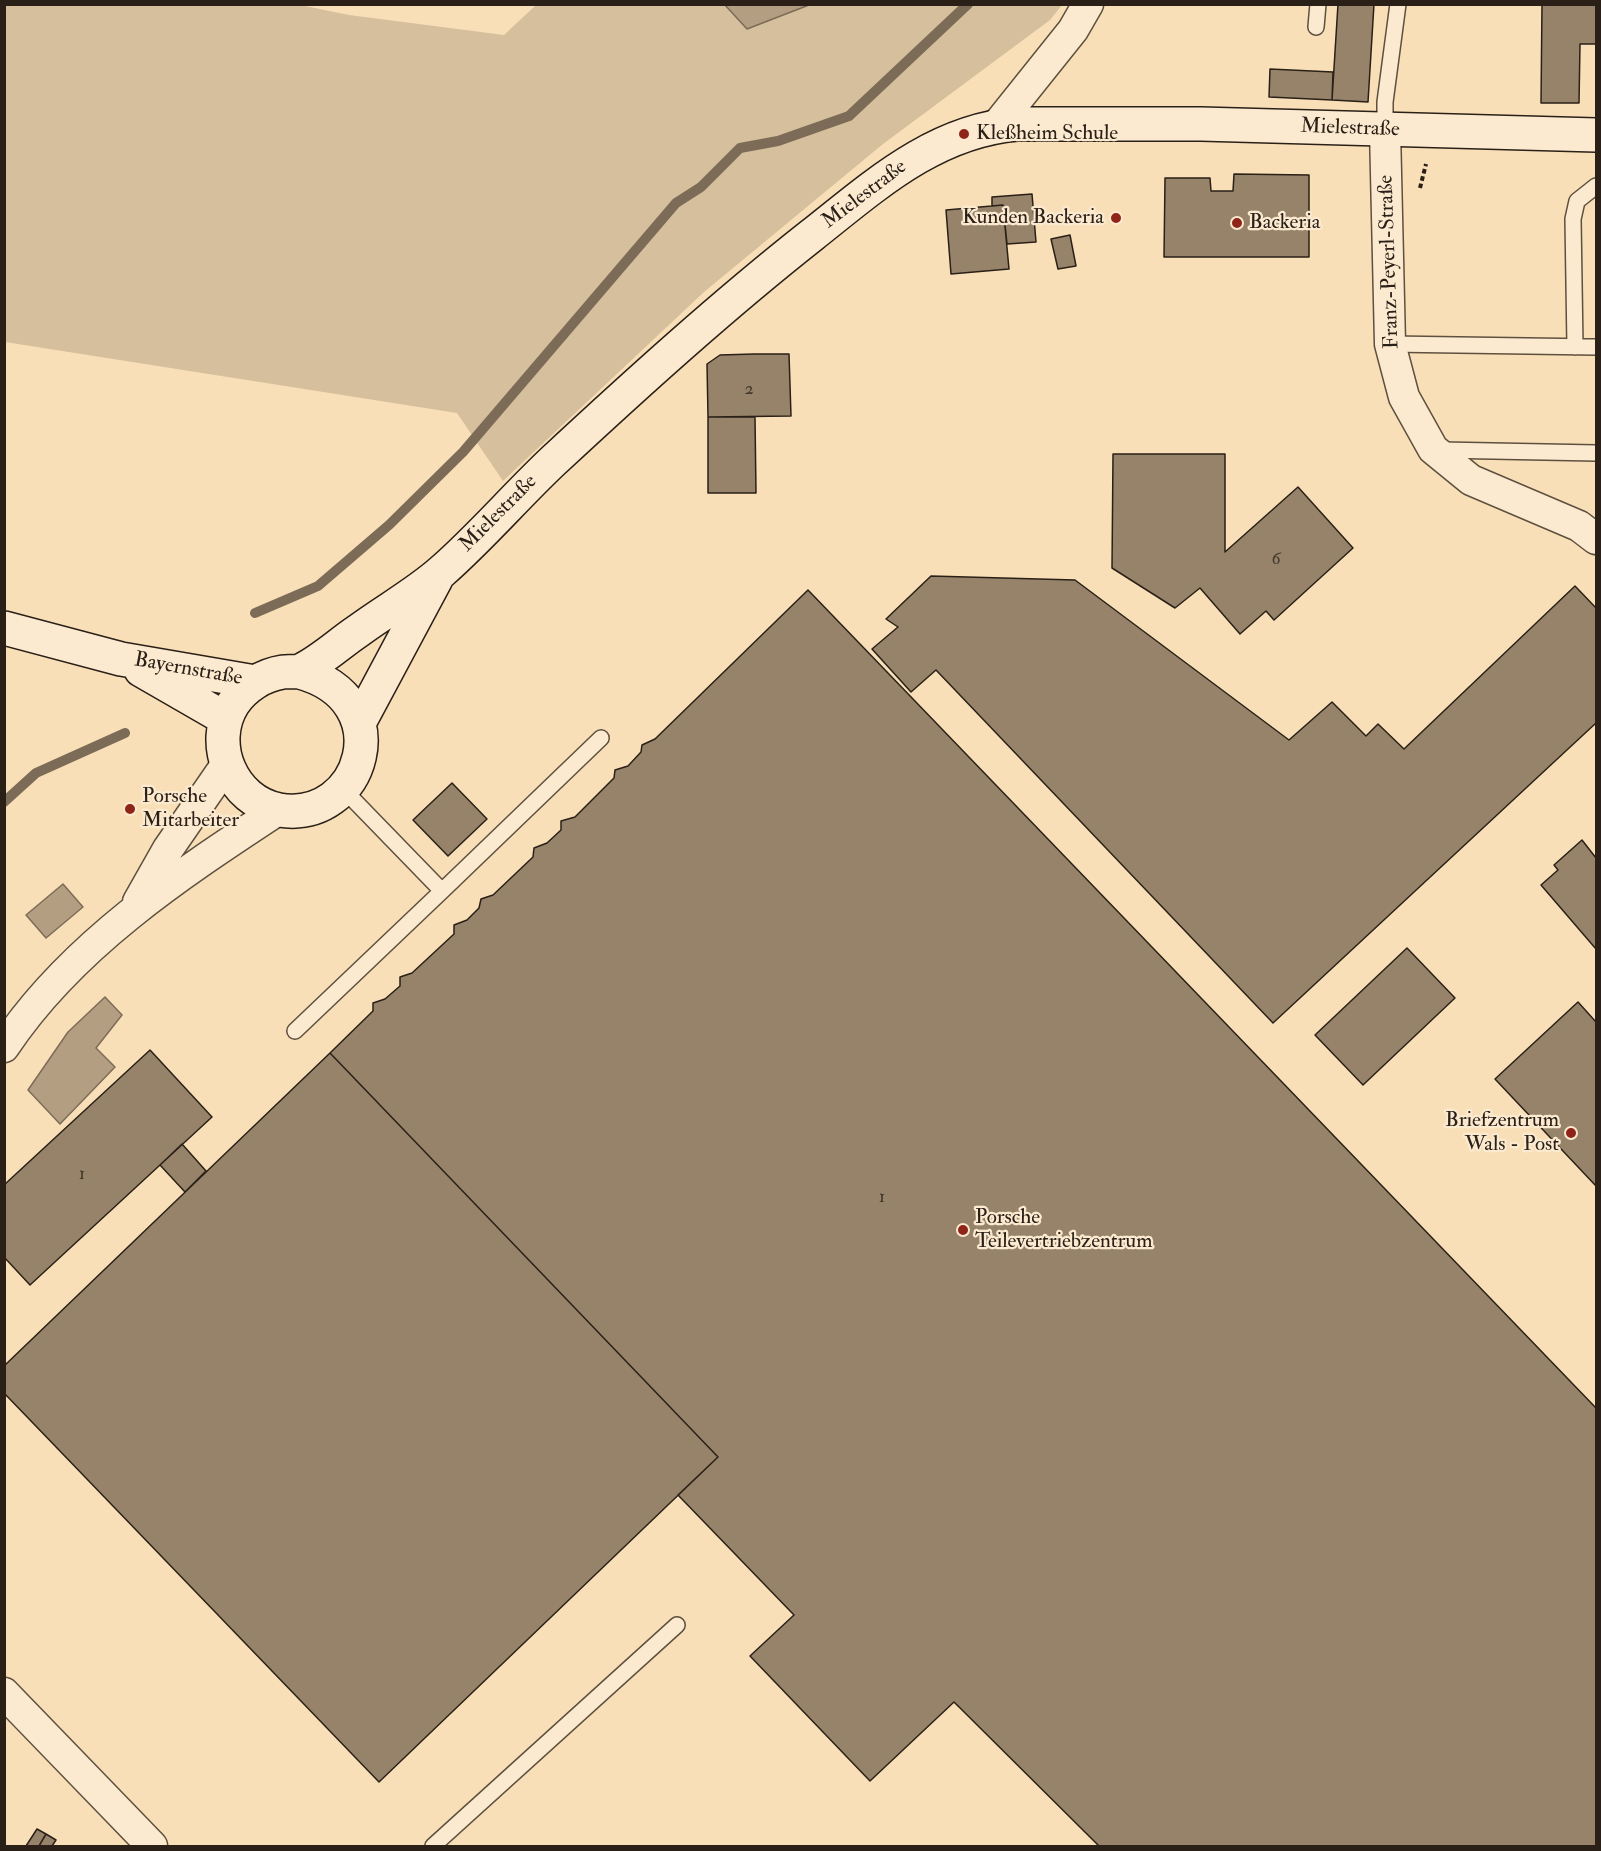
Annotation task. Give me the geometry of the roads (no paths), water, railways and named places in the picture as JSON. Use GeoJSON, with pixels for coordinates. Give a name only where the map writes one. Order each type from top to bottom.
{"type":"FeatureCollection","features":[{"type":"Feature","properties":{"kind":"street"},"geometry":{"type":"LineString","coordinates":[[997,125],[1074,30],[1088,4]]}},
{"type":"Feature","properties":{"kind":"street","name":"Mielestraße"},"geometry":{"type":"LineString","coordinates":[[300,672],[439,573],[551,463],[762,274],[899,166],[964,134],[997,125],[1202,124],[1596,135]]}},
{"type":"Feature","properties":{"kind":"street","name":"Franz-Peyerl-Straße"},"geometry":{"type":"LineString","coordinates":[[1385,130],[1390,344],[1404,397],[1433,449],[1471,480],[1579,526],[1596,539]]}},
{"type":"Feature","properties":{"kind":"street","name":"Mielestraße"},"geometry":{"type":"LineString","coordinates":[[359,723],[439,573]]}},
{"type":"Feature","properties":{"kind":"street","name":"Bayernstraße"},"geometry":{"type":"LineString","coordinates":[[4,628],[121,659],[255,682]]}},
{"type":"Feature","properties":{"kind":"street","name":"Bayernstraße"},"geometry":{"type":"LineString","coordinates":[[121,659],[226,719]]}},
{"type":"Feature","properties":{"kind":"street","name":"Mielestraße"},"geometry":{"type":"LineString","coordinates":[[300,672],[320,677],[338,688],[351,704],[359,723],[362,746],[356,769],[343,789],[324,803],[302,810],[278,810],[256,801],[238,786],[226,765],[222,742],[226,719],[232,704],[255,682],[269,675],[300,672]]}},
{"type":"Feature","properties":{"kind":"street"},"geometry":{"type":"LineString","coordinates":[[131,915],[168,849],[226,765]]}},
{"type":"Feature","properties":{"kind":"street"},"geometry":{"type":"LineString","coordinates":[[4,1047],[45,994],[131,915],[188,869],[278,810]]}},
{"type":"Feature","properties":{"kind":"street"},"geometry":{"type":"LineString","coordinates":[[4,1694],[152,1846]]}},
{"type":"Feature","properties":{"kind":"lane"},"geometry":{"type":"LineString","coordinates":[[1316,27],[1318,4]]}},
{"type":"Feature","properties":{"kind":"lane"},"geometry":{"type":"LineString","coordinates":[[1385,130],[1385,102],[1398,4]]}},
{"type":"Feature","properties":{"kind":"lane"},"geometry":{"type":"LineString","coordinates":[[1575,346],[1573,219],[1577,201],[1596,186]]}},
{"type":"Feature","properties":{"kind":"lane"},"geometry":{"type":"LineString","coordinates":[[1390,344],[1596,347]]}},
{"type":"Feature","properties":{"kind":"lane"},"geometry":{"type":"LineString","coordinates":[[1433,449],[1596,453]]}},
{"type":"Feature","properties":{"kind":"lane"},"geometry":{"type":"LineString","coordinates":[[295,1031],[601,738]]}},
{"type":"Feature","properties":{"kind":"lane"},"geometry":{"type":"LineString","coordinates":[[343,789],[442,891]]}},
{"type":"Feature","properties":{"kind":"lane"},"geometry":{"type":"LineString","coordinates":[[433,1846],[677,1625]]}},
{"type":"Feature","properties":{"kind":"waterway"},"geometry":{"type":"LineString","coordinates":[[255,613],[318,586],[389,525],[463,452],[676,203],[701,187],[740,148],[778,141],[849,116],[968,4]]}},
{"type":"Feature","properties":{"kind":"waterway"},"geometry":{"type":"LineString","coordinates":[[4,802],[36,773],[125,733]]}},
{"type":"Feature","properties":{"kind":"place","name":"Kleßheim Schule"},"geometry":{"type":"Point","coordinates":[964,134]}},
{"type":"Feature","properties":{"kind":"place","name":"Kunden Backeria"},"geometry":{"type":"Point","coordinates":[1116,218]}},
{"type":"Feature","properties":{"kind":"place","name":"Backeria"},"geometry":{"type":"Point","coordinates":[1237,223]}},
{"type":"Feature","properties":{"kind":"place","name":"Porsche Mitarbeiter"},"geometry":{"type":"Point","coordinates":[130,809]}},
{"type":"Feature","properties":{"kind":"place","name":"Briefzentrum Wals - Post"},"geometry":{"type":"Point","coordinates":[1571,1133]}},
{"type":"Feature","properties":{"kind":"place","name":"Porsche Teilevertriebzentrum"},"geometry":{"type":"Point","coordinates":[963,1230]}}]}
